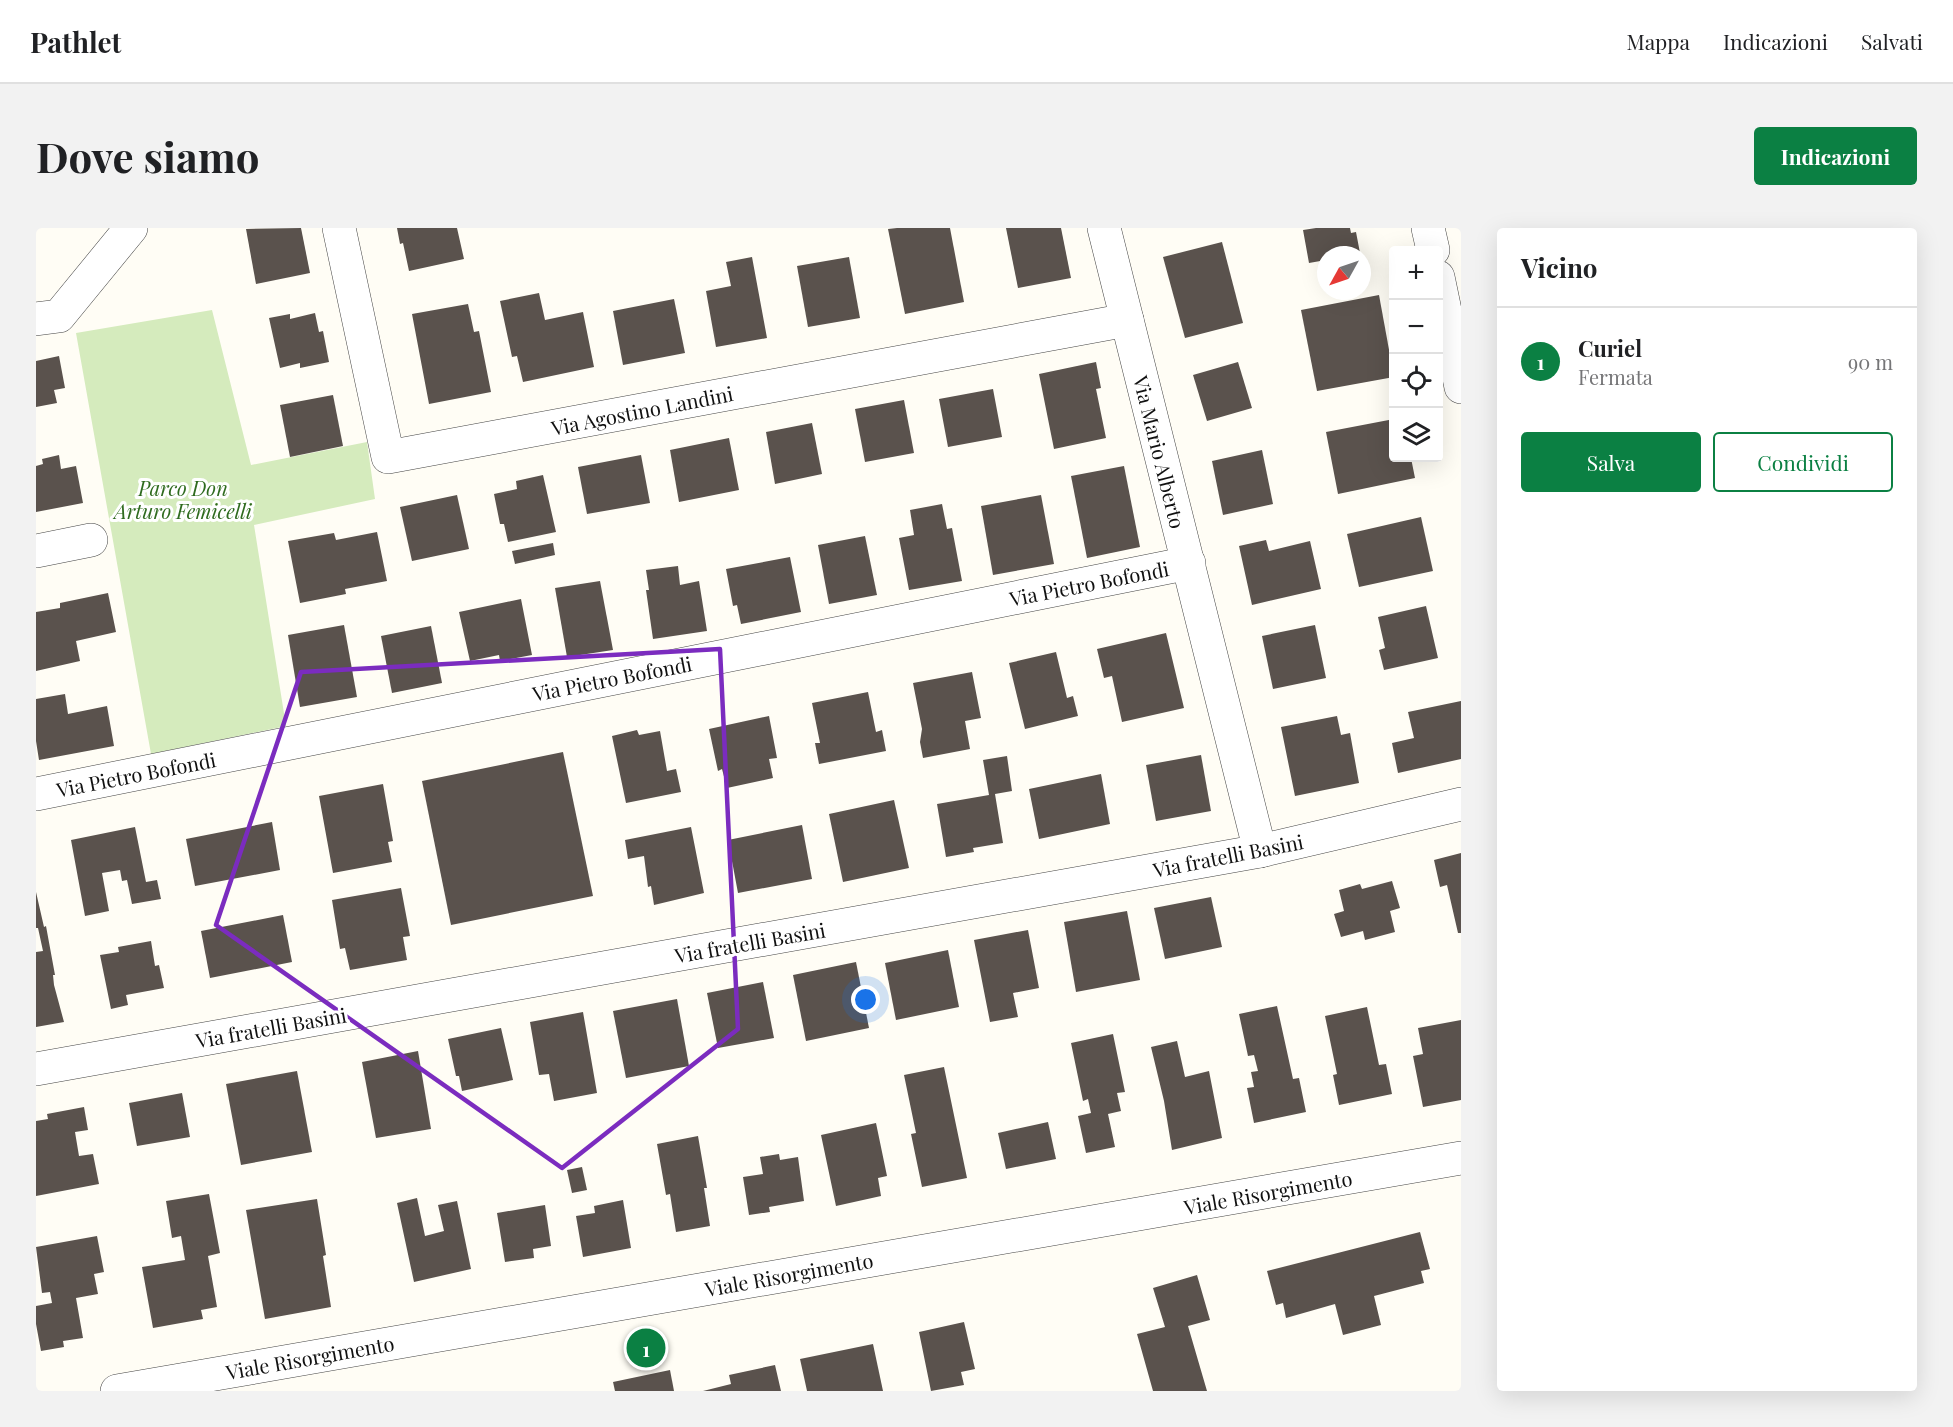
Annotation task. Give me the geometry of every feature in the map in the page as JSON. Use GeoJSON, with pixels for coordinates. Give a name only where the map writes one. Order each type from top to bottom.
{"type":"FeatureCollection","features":[{"type":"Feature","properties":{"kind":"street"},"geometry":{"type":"LineString","coordinates":[[48,317],[131,228]]}},
{"type":"Feature","properties":{"kind":"street","name":"Via Agostino Landini"},"geometry":{"type":"LineString","coordinates":[[339,228],[388,457],[1127,320]]}},
{"type":"Feature","properties":{"kind":"street","name":"Via Mario Alberto"},"geometry":{"type":"LineString","coordinates":[[1104,228],[1260,850]]}},
{"type":"Feature","properties":{"kind":"street"},"geometry":{"type":"LineString","coordinates":[[1428,228],[1432,246]]}},
{"type":"Feature","properties":{"kind":"street"},"geometry":{"type":"LineString","coordinates":[[1443,300],[1461,387]]}},
{"type":"Feature","properties":{"kind":"street"},"geometry":{"type":"LineString","coordinates":[[36,551],[92,540]]}},
{"type":"Feature","properties":{"kind":"street","name":"Via Pietro Bofondi"},"geometry":{"type":"LineString","coordinates":[[36,794],[1189,563]]}},
{"type":"Feature","properties":{"kind":"street","name":"Via fratelli Basini"},"geometry":{"type":"LineString","coordinates":[[36,1069],[1260,850],[1461,804]]}},
{"type":"Feature","properties":{"kind":"street","name":"Viale Risorgimento"},"geometry":{"type":"LineString","coordinates":[[117,1391],[236,1380],[1461,1158]]}},
{"type":"Feature","properties":{"kind":"highlighted area"},"geometry":{"type":"Polygon","coordinates":[[[720,649],[738,1029],[562,1168],[216,925],[301,672],[720,649]]]}},
{"type":"Feature","properties":{"kind":"green space","name":"Parco Don Arturo Femicelli"},"geometry":{"type":"Polygon","coordinates":[[[212,310],[251,465],[367,442],[375,499],[254,525],[286,726],[151,754],[76,333],[212,310]]]}},
{"type":"Feature","properties":{"kind":"building"},"geometry":{"type":"Polygon","coordinates":[[[301,228],[310,273],[256,284],[246,229],[301,228]]]}},
{"type":"Feature","properties":{"kind":"building"},"geometry":{"type":"Polygon","coordinates":[[[397,228],[457,228],[464,259],[409,271],[397,228]]]}},
{"type":"Feature","properties":{"kind":"building"},"geometry":{"type":"Polygon","coordinates":[[[950,228],[964,302],[905,314],[888,229],[950,228]]]}},
{"type":"Feature","properties":{"kind":"building"},"geometry":{"type":"Polygon","coordinates":[[[1006,228],[1061,228],[1071,278],[1018,288],[1006,228]]]}},
{"type":"Feature","properties":{"kind":"building"},"geometry":{"type":"Polygon","coordinates":[[[1350,228],[1351,233],[1356,232],[1359,246],[1317,246],[1317,262],[1309,263],[1303,230],[1350,228]]]}},
{"type":"Feature","properties":{"kind":"building"},"geometry":{"type":"Polygon","coordinates":[[[1222,242],[1243,323],[1185,338],[1163,257],[1222,242]]]}},
{"type":"Feature","properties":{"kind":"building"},"geometry":{"type":"Polygon","coordinates":[[[752,257],[767,338],[716,347],[706,291],[731,286],[726,262],[752,257]]]}},
{"type":"Feature","properties":{"kind":"building"},"geometry":{"type":"Polygon","coordinates":[[[849,257],[860,318],[808,327],[797,266],[849,257]]]}},
{"type":"Feature","properties":{"kind":"building"},"geometry":{"type":"Polygon","coordinates":[[[539,293],[545,320],[583,312],[594,367],[523,382],[517,356],[512,357],[500,301],[539,293]]]}},
{"type":"Feature","properties":{"kind":"building"},"geometry":{"type":"Polygon","coordinates":[[[1379,295],[1389,350],[1389,378],[1317,391],[1301,310],[1353,300],[1371,300],[1371,297],[1379,295]]]}},
{"type":"Feature","properties":{"kind":"building"},"geometry":{"type":"Polygon","coordinates":[[[674,299],[685,353],[623,365],[613,311],[674,299]]]}},
{"type":"Feature","properties":{"kind":"building"},"geometry":{"type":"Polygon","coordinates":[[[468,304],[474,332],[479,331],[491,392],[429,404],[412,314],[468,304]]]}},
{"type":"Feature","properties":{"kind":"building"},"geometry":{"type":"Polygon","coordinates":[[[315,313],[319,332],[323,331],[329,362],[300,368],[300,363],[280,368],[269,318],[290,314],[290,319],[315,313]]]}},
{"type":"Feature","properties":{"kind":"building"},"geometry":{"type":"Polygon","coordinates":[[[59,356],[65,388],[54,390],[57,403],[36,407],[36,361],[59,356]]]}},
{"type":"Feature","properties":{"kind":"building"},"geometry":{"type":"Polygon","coordinates":[[[1096,362],[1101,388],[1096,389],[1106,438],[1054,449],[1039,374],[1096,362]]]}},
{"type":"Feature","properties":{"kind":"building"},"geometry":{"type":"Polygon","coordinates":[[[1238,362],[1252,408],[1207,421],[1193,375],[1238,362]]]}},
{"type":"Feature","properties":{"kind":"building"},"geometry":{"type":"Polygon","coordinates":[[[993,389],[1002,437],[948,447],[939,399],[993,389]]]}},
{"type":"Feature","properties":{"kind":"building"},"geometry":{"type":"Polygon","coordinates":[[[333,395],[343,446],[290,457],[280,405],[333,395]]]}},
{"type":"Feature","properties":{"kind":"building"},"geometry":{"type":"Polygon","coordinates":[[[904,400],[914,453],[865,462],[855,409],[904,400]]]}},
{"type":"Feature","properties":{"kind":"building"},"geometry":{"type":"Polygon","coordinates":[[[1389,420],[1389,462],[1412,462],[1415,478],[1338,494],[1326,432],[1389,420]]]}},
{"type":"Feature","properties":{"kind":"building"},"geometry":{"type":"Polygon","coordinates":[[[812,423],[822,474],[775,484],[766,432],[812,423]]]}},
{"type":"Feature","properties":{"kind":"building"},"geometry":{"type":"Polygon","coordinates":[[[729,438],[739,490],[679,502],[670,450],[729,438]]]}},
{"type":"Feature","properties":{"kind":"building"},"geometry":{"type":"Polygon","coordinates":[[[1262,450],[1273,504],[1223,515],[1212,461],[1262,450]]]}},
{"type":"Feature","properties":{"kind":"building"},"geometry":{"type":"Polygon","coordinates":[[[59,455],[61,469],[76,466],[83,503],[36,512],[36,466],[43,464],[42,459],[59,455]]]}},
{"type":"Feature","properties":{"kind":"building"},"geometry":{"type":"Polygon","coordinates":[[[641,455],[650,503],[587,514],[578,467],[641,455]]]}},
{"type":"Feature","properties":{"kind":"building"},"geometry":{"type":"Polygon","coordinates":[[[1124,466],[1140,547],[1087,558],[1071,476],[1124,466]]]}},
{"type":"Feature","properties":{"kind":"building"},"geometry":{"type":"Polygon","coordinates":[[[543,475],[556,532],[508,542],[504,524],[500,524],[494,494],[517,489],[516,481],[543,475]]]}},
{"type":"Feature","properties":{"kind":"building"},"geometry":{"type":"Polygon","coordinates":[[[457,495],[469,549],[412,561],[400,507],[457,495]]]}},
{"type":"Feature","properties":{"kind":"building"},"geometry":{"type":"Polygon","coordinates":[[[1041,495],[1054,564],[993,575],[981,506],[1041,495]]]}},
{"type":"Feature","properties":{"kind":"building"},"geometry":{"type":"Polygon","coordinates":[[[942,504],[947,529],[952,528],[962,581],[909,590],[899,538],[914,535],[910,510],[942,504]]]}},
{"type":"Feature","properties":{"kind":"building"},"geometry":{"type":"Polygon","coordinates":[[[1421,517],[1433,571],[1359,587],[1347,534],[1421,517]]]}},
{"type":"Feature","properties":{"kind":"building"},"geometry":{"type":"Polygon","coordinates":[[[377,532],[387,581],[345,589],[346,594],[300,603],[288,541],[334,533],[336,540],[377,532]]]}},
{"type":"Feature","properties":{"kind":"building"},"geometry":{"type":"Polygon","coordinates":[[[865,536],[877,595],[829,604],[818,545],[865,536]]]}},
{"type":"Feature","properties":{"kind":"building"},"geometry":{"type":"Polygon","coordinates":[[[1266,540],[1269,551],[1310,541],[1321,589],[1252,605],[1239,546],[1266,540]]]}},
{"type":"Feature","properties":{"kind":"building"},"geometry":{"type":"Polygon","coordinates":[[[553,543],[555,555],[515,564],[512,551],[553,543]]]}},
{"type":"Feature","properties":{"kind":"building"},"geometry":{"type":"Polygon","coordinates":[[[790,557],[801,612],[741,624],[737,605],[733,606],[726,569],[790,557]]]}},
{"type":"Feature","properties":{"kind":"building"},"geometry":{"type":"Polygon","coordinates":[[[678,566],[680,585],[699,581],[707,631],[653,639],[646,590],[649,590],[646,570],[678,566]]]}},
{"type":"Feature","properties":{"kind":"building"},"geometry":{"type":"Polygon","coordinates":[[[600,581],[613,650],[567,657],[555,588],[600,581]]]}},
{"type":"Feature","properties":{"kind":"building"},"geometry":{"type":"Polygon","coordinates":[[[108,593],[116,632],[76,641],[80,661],[36,671],[36,612],[60,608],[60,603],[108,593]]]}},
{"type":"Feature","properties":{"kind":"building"},"geometry":{"type":"Polygon","coordinates":[[[521,599],[532,655],[500,661],[499,655],[470,661],[459,612],[521,599]]]}},
{"type":"Feature","properties":{"kind":"building"},"geometry":{"type":"Polygon","coordinates":[[[1426,606],[1438,658],[1384,670],[1379,650],[1385,648],[1378,617],[1426,606]]]}},
{"type":"Feature","properties":{"kind":"building"},"geometry":{"type":"Polygon","coordinates":[[[344,625],[357,697],[300,707],[288,635],[344,625]]]}},
{"type":"Feature","properties":{"kind":"building"},"geometry":{"type":"Polygon","coordinates":[[[1315,625],[1326,678],[1273,689],[1262,636],[1315,625]]]}},
{"type":"Feature","properties":{"kind":"building"},"geometry":{"type":"Polygon","coordinates":[[[431,626],[442,683],[392,693],[381,636],[431,626]]]}},
{"type":"Feature","properties":{"kind":"building"},"geometry":{"type":"Polygon","coordinates":[[[1166,633],[1184,708],[1122,722],[1112,676],[1104,678],[1097,649],[1166,633]]]}},
{"type":"Feature","properties":{"kind":"building"},"geometry":{"type":"Polygon","coordinates":[[[1056,652],[1067,698],[1073,696],[1078,716],[1025,729],[1009,663],[1056,652]]]}},
{"type":"Feature","properties":{"kind":"building"},"geometry":{"type":"Polygon","coordinates":[[[972,672],[981,718],[965,721],[970,749],[923,758],[920,742],[922,729],[913,683],[972,672]]]}},
{"type":"Feature","properties":{"kind":"building"},"geometry":{"type":"Polygon","coordinates":[[[868,692],[876,732],[882,730],[886,751],[819,764],[815,743],[820,743],[812,703],[868,692]]]}},
{"type":"Feature","properties":{"kind":"building"},"geometry":{"type":"Polygon","coordinates":[[[65,694],[68,714],[107,706],[114,746],[39,760],[36,741],[36,699],[65,694]]]}},
{"type":"Feature","properties":{"kind":"building"},"geometry":{"type":"Polygon","coordinates":[[[1461,701],[1461,759],[1398,773],[1392,743],[1414,738],[1408,712],[1461,701]]]}},
{"type":"Feature","properties":{"kind":"building"},"geometry":{"type":"Polygon","coordinates":[[[769,716],[777,758],[769,759],[773,778],[727,788],[722,769],[718,771],[709,729],[769,716]]]}},
{"type":"Feature","properties":{"kind":"building"},"geometry":{"type":"Polygon","coordinates":[[[1337,716],[1341,735],[1350,733],[1359,783],[1295,796],[1281,727],[1337,716]]]}},
{"type":"Feature","properties":{"kind":"building"},"geometry":{"type":"Polygon","coordinates":[[[637,730],[639,735],[660,731],[667,771],[676,769],[681,792],[626,803],[612,736],[637,730]]]}},
{"type":"Feature","properties":{"kind":"building"},"geometry":{"type":"Polygon","coordinates":[[[563,752],[593,896],[451,925],[422,781],[563,752]]]}},
{"type":"Feature","properties":{"kind":"building"},"geometry":{"type":"Polygon","coordinates":[[[1201,755],[1211,811],[1156,821],[1146,765],[1201,755]]]}},
{"type":"Feature","properties":{"kind":"building"},"geometry":{"type":"Polygon","coordinates":[[[1007,756],[1012,791],[995,794],[1003,843],[973,848],[974,852],[946,857],[937,804],[989,795],[983,760],[1007,756]]]}},
{"type":"Feature","properties":{"kind":"building"},"geometry":{"type":"Polygon","coordinates":[[[1101,774],[1110,824],[1039,839],[1029,789],[1101,774]]]}},
{"type":"Feature","properties":{"kind":"building"},"geometry":{"type":"Polygon","coordinates":[[[383,784],[393,841],[388,842],[392,862],[333,873],[319,796],[383,784]]]}},
{"type":"Feature","properties":{"kind":"building"},"geometry":{"type":"Polygon","coordinates":[[[894,800],[909,868],[843,882],[829,814],[894,800]]]}},
{"type":"Feature","properties":{"kind":"building"},"geometry":{"type":"Polygon","coordinates":[[[272,822],[280,870],[195,886],[186,839],[272,822]]]}},
{"type":"Feature","properties":{"kind":"building"},"geometry":{"type":"Polygon","coordinates":[[[802,825],[812,879],[738,893],[728,840],[802,825]]]}},
{"type":"Feature","properties":{"kind":"building"},"geometry":{"type":"Polygon","coordinates":[[[135,827],[146,882],[157,880],[161,899],[132,904],[127,880],[122,881],[120,870],[102,873],[109,911],[85,916],[71,840],[135,827]]]}},
{"type":"Feature","properties":{"kind":"building"},"geometry":{"type":"Polygon","coordinates":[[[691,827],[704,893],[654,905],[651,886],[648,887],[644,856],[628,859],[625,840],[691,827]]]}},
{"type":"Feature","properties":{"kind":"building"},"geometry":{"type":"Polygon","coordinates":[[[1461,853],[1461,933],[1458,933],[1447,885],[1440,887],[1434,860],[1461,853]]]}},
{"type":"Feature","properties":{"kind":"building"},"geometry":{"type":"Polygon","coordinates":[[[1392,881],[1400,908],[1390,911],[1395,932],[1365,940],[1363,931],[1341,937],[1334,914],[1344,911],[1339,890],[1360,884],[1362,889],[1392,881]]]}},
{"type":"Feature","properties":{"kind":"building"},"geometry":{"type":"Polygon","coordinates":[[[401,888],[410,936],[403,937],[407,960],[350,970],[345,948],[340,949],[332,900],[401,888]]]}},
{"type":"Feature","properties":{"kind":"building"},"geometry":{"type":"Polygon","coordinates":[[[36,892],[44,927],[46,926],[55,975],[53,975],[54,985],[64,1022],[36,1027],[36,952],[43,951],[38,928],[36,928],[36,892]]]}},
{"type":"Feature","properties":{"kind":"building"},"geometry":{"type":"Polygon","coordinates":[[[1211,897],[1222,947],[1165,959],[1154,908],[1211,897]]]}},
{"type":"Feature","properties":{"kind":"building"},"geometry":{"type":"Polygon","coordinates":[[[1127,911],[1140,980],[1076,992],[1064,922],[1127,911]]]}},
{"type":"Feature","properties":{"kind":"building"},"geometry":{"type":"Polygon","coordinates":[[[283,915],[292,962],[210,978],[201,931],[283,915]]]}},
{"type":"Feature","properties":{"kind":"building"},"geometry":{"type":"Polygon","coordinates":[[[1028,930],[1039,988],[1013,993],[1018,1017],[990,1022],[974,940],[1028,930]]]}},
{"type":"Feature","properties":{"kind":"building"},"geometry":{"type":"Polygon","coordinates":[[[151,941],[155,966],[159,965],[164,988],[126,995],[128,1005],[111,1009],[100,955],[119,952],[118,947],[151,941]]]}},
{"type":"Feature","properties":{"kind":"building"},"geometry":{"type":"Polygon","coordinates":[[[948,950],[959,1007],[896,1020],[885,963],[948,950]]]}},
{"type":"Feature","properties":{"kind":"building"},"geometry":{"type":"Polygon","coordinates":[[[856,962],[869,1028],[806,1041],[793,975],[856,962]]]}},
{"type":"Feature","properties":{"kind":"building"},"geometry":{"type":"Polygon","coordinates":[[[763,982],[774,1038],[718,1048],[707,993],[763,982]]]}},
{"type":"Feature","properties":{"kind":"building"},"geometry":{"type":"Polygon","coordinates":[[[677,999],[689,1066],[626,1078],[613,1011],[677,999]]]}},
{"type":"Feature","properties":{"kind":"building"},"geometry":{"type":"Polygon","coordinates":[[[1277,1006],[1293,1079],[1299,1078],[1306,1112],[1254,1123],[1247,1088],[1254,1087],[1251,1072],[1258,1071],[1254,1055],[1248,1056],[1239,1014],[1277,1006]]]}},
{"type":"Feature","properties":{"kind":"building"},"geometry":{"type":"Polygon","coordinates":[[[1367,1007],[1379,1065],[1386,1064],[1392,1094],[1339,1105],[1333,1075],[1337,1074],[1325,1016],[1367,1007]]]}},
{"type":"Feature","properties":{"kind":"building"},"geometry":{"type":"Polygon","coordinates":[[[583,1012],[597,1093],[554,1101],[549,1074],[539,1075],[530,1022],[583,1012]]]}},
{"type":"Feature","properties":{"kind":"building"},"geometry":{"type":"Polygon","coordinates":[[[1461,1020],[1461,1100],[1423,1107],[1413,1056],[1423,1054],[1418,1028],[1461,1020]]]}},
{"type":"Feature","properties":{"kind":"building"},"geometry":{"type":"Polygon","coordinates":[[[501,1028],[513,1080],[462,1091],[459,1076],[456,1076],[448,1039],[501,1028]]]}},
{"type":"Feature","properties":{"kind":"building"},"geometry":{"type":"Polygon","coordinates":[[[1113,1034],[1125,1092],[1117,1093],[1121,1111],[1108,1114],[1115,1147],[1086,1153],[1078,1116],[1091,1113],[1088,1099],[1083,1101],[1071,1043],[1113,1034]]]}},
{"type":"Feature","properties":{"kind":"building"},"geometry":{"type":"Polygon","coordinates":[[[1177,1041],[1185,1077],[1209,1071],[1222,1138],[1172,1150],[1164,1101],[1151,1047],[1177,1041]]]}},
{"type":"Feature","properties":{"kind":"building"},"geometry":{"type":"Polygon","coordinates":[[[418,1051],[431,1129],[376,1138],[362,1062],[418,1051]]]}},
{"type":"Feature","properties":{"kind":"building"},"geometry":{"type":"Polygon","coordinates":[[[944,1067],[967,1178],[922,1187],[911,1134],[916,1133],[904,1075],[944,1067]]]}},
{"type":"Feature","properties":{"kind":"building"},"geometry":{"type":"Polygon","coordinates":[[[297,1071],[312,1152],[241,1165],[226,1084],[297,1071]]]}},
{"type":"Feature","properties":{"kind":"building"},"geometry":{"type":"Polygon","coordinates":[[[182,1093],[190,1137],[137,1146],[129,1103],[182,1093]]]}},
{"type":"Feature","properties":{"kind":"building"},"geometry":{"type":"Polygon","coordinates":[[[84,1107],[88,1130],[75,1132],[79,1156],[93,1154],[99,1184],[36,1196],[36,1121],[48,1119],[47,1114],[84,1107]]]}},
{"type":"Feature","properties":{"kind":"building"},"geometry":{"type":"Polygon","coordinates":[[[1048,1122],[1056,1159],[1006,1169],[998,1133],[1048,1122]]]}},
{"type":"Feature","properties":{"kind":"building"},"geometry":{"type":"Polygon","coordinates":[[[876,1123],[887,1176],[878,1178],[881,1196],[836,1206],[821,1135],[876,1123]]]}},
{"type":"Feature","properties":{"kind":"building"},"geometry":{"type":"Polygon","coordinates":[[[698,1136],[707,1188],[704,1188],[710,1226],[676,1232],[670,1194],[666,1195],[657,1144],[698,1136]]]}},
{"type":"Feature","properties":{"kind":"building"},"geometry":{"type":"Polygon","coordinates":[[[779,1154],[780,1160],[798,1157],[804,1201],[769,1207],[770,1212],[749,1215],[743,1177],[763,1174],[760,1157],[779,1154]]]}},
{"type":"Feature","properties":{"kind":"building"},"geometry":{"type":"Polygon","coordinates":[[[582,1167],[587,1190],[572,1193],[567,1170],[582,1167]]]}},
{"type":"Feature","properties":{"kind":"building"},"geometry":{"type":"Polygon","coordinates":[[[209,1194],[220,1253],[208,1256],[217,1307],[201,1310],[203,1319],[153,1328],[142,1267],[185,1260],[181,1236],[172,1238],[166,1201],[209,1194]]]}},
{"type":"Feature","properties":{"kind":"building"},"geometry":{"type":"Polygon","coordinates":[[[417,1198],[425,1236],[444,1231],[438,1205],[457,1201],[471,1269],[414,1282],[397,1203],[417,1198]]]}},
{"type":"Feature","properties":{"kind":"building"},"geometry":{"type":"Polygon","coordinates":[[[317,1199],[331,1307],[265,1319],[246,1210],[317,1199]]]}},
{"type":"Feature","properties":{"kind":"building"},"geometry":{"type":"Polygon","coordinates":[[[623,1200],[631,1248],[583,1257],[576,1216],[595,1213],[594,1206],[623,1200]]]}},
{"type":"Feature","properties":{"kind":"building"},"geometry":{"type":"Polygon","coordinates":[[[545,1205],[551,1246],[533,1249],[534,1258],[505,1262],[497,1213],[545,1205]]]}},
{"type":"Feature","properties":{"kind":"building"},"geometry":{"type":"Polygon","coordinates":[[[1420,1232],[1430,1269],[1421,1271],[1424,1283],[1374,1296],[1381,1325],[1343,1335],[1335,1304],[1286,1318],[1283,1303],[1276,1305],[1267,1271],[1420,1232]]]}},
{"type":"Feature","properties":{"kind":"building"},"geometry":{"type":"Polygon","coordinates":[[[97,1236],[104,1272],[94,1274],[98,1294],[76,1298],[83,1338],[63,1341],[64,1347],[41,1351],[36,1324],[36,1306],[52,1303],[50,1292],[42,1293],[36,1247],[97,1236]]]}},
{"type":"Feature","properties":{"kind":"building"},"geometry":{"type":"Polygon","coordinates":[[[1197,1275],[1210,1320],[1188,1326],[1207,1391],[1153,1391],[1137,1334],[1165,1327],[1153,1288],[1197,1275]]]}},
{"type":"Feature","properties":{"kind":"building"},"geometry":{"type":"Polygon","coordinates":[[[964,1322],[975,1369],[961,1372],[964,1385],[931,1391],[919,1332],[964,1322]]]}},
{"type":"Feature","properties":{"kind":"building"},"geometry":{"type":"Polygon","coordinates":[[[873,1344],[883,1391],[807,1391],[800,1359],[873,1344]]]}},
{"type":"Feature","properties":{"kind":"building"},"geometry":{"type":"Polygon","coordinates":[[[775,1365],[781,1391],[703,1391],[731,1384],[729,1375],[775,1365]]]}},
{"type":"Feature","properties":{"kind":"building"},"geometry":{"type":"Polygon","coordinates":[[[670,1370],[674,1391],[615,1391],[613,1382],[670,1370]]]}},
{"type":"Feature","properties":{"kind":"place","name":"Curiel"},"geometry":{"type":"Point","coordinates":[646,1348]}}]}
